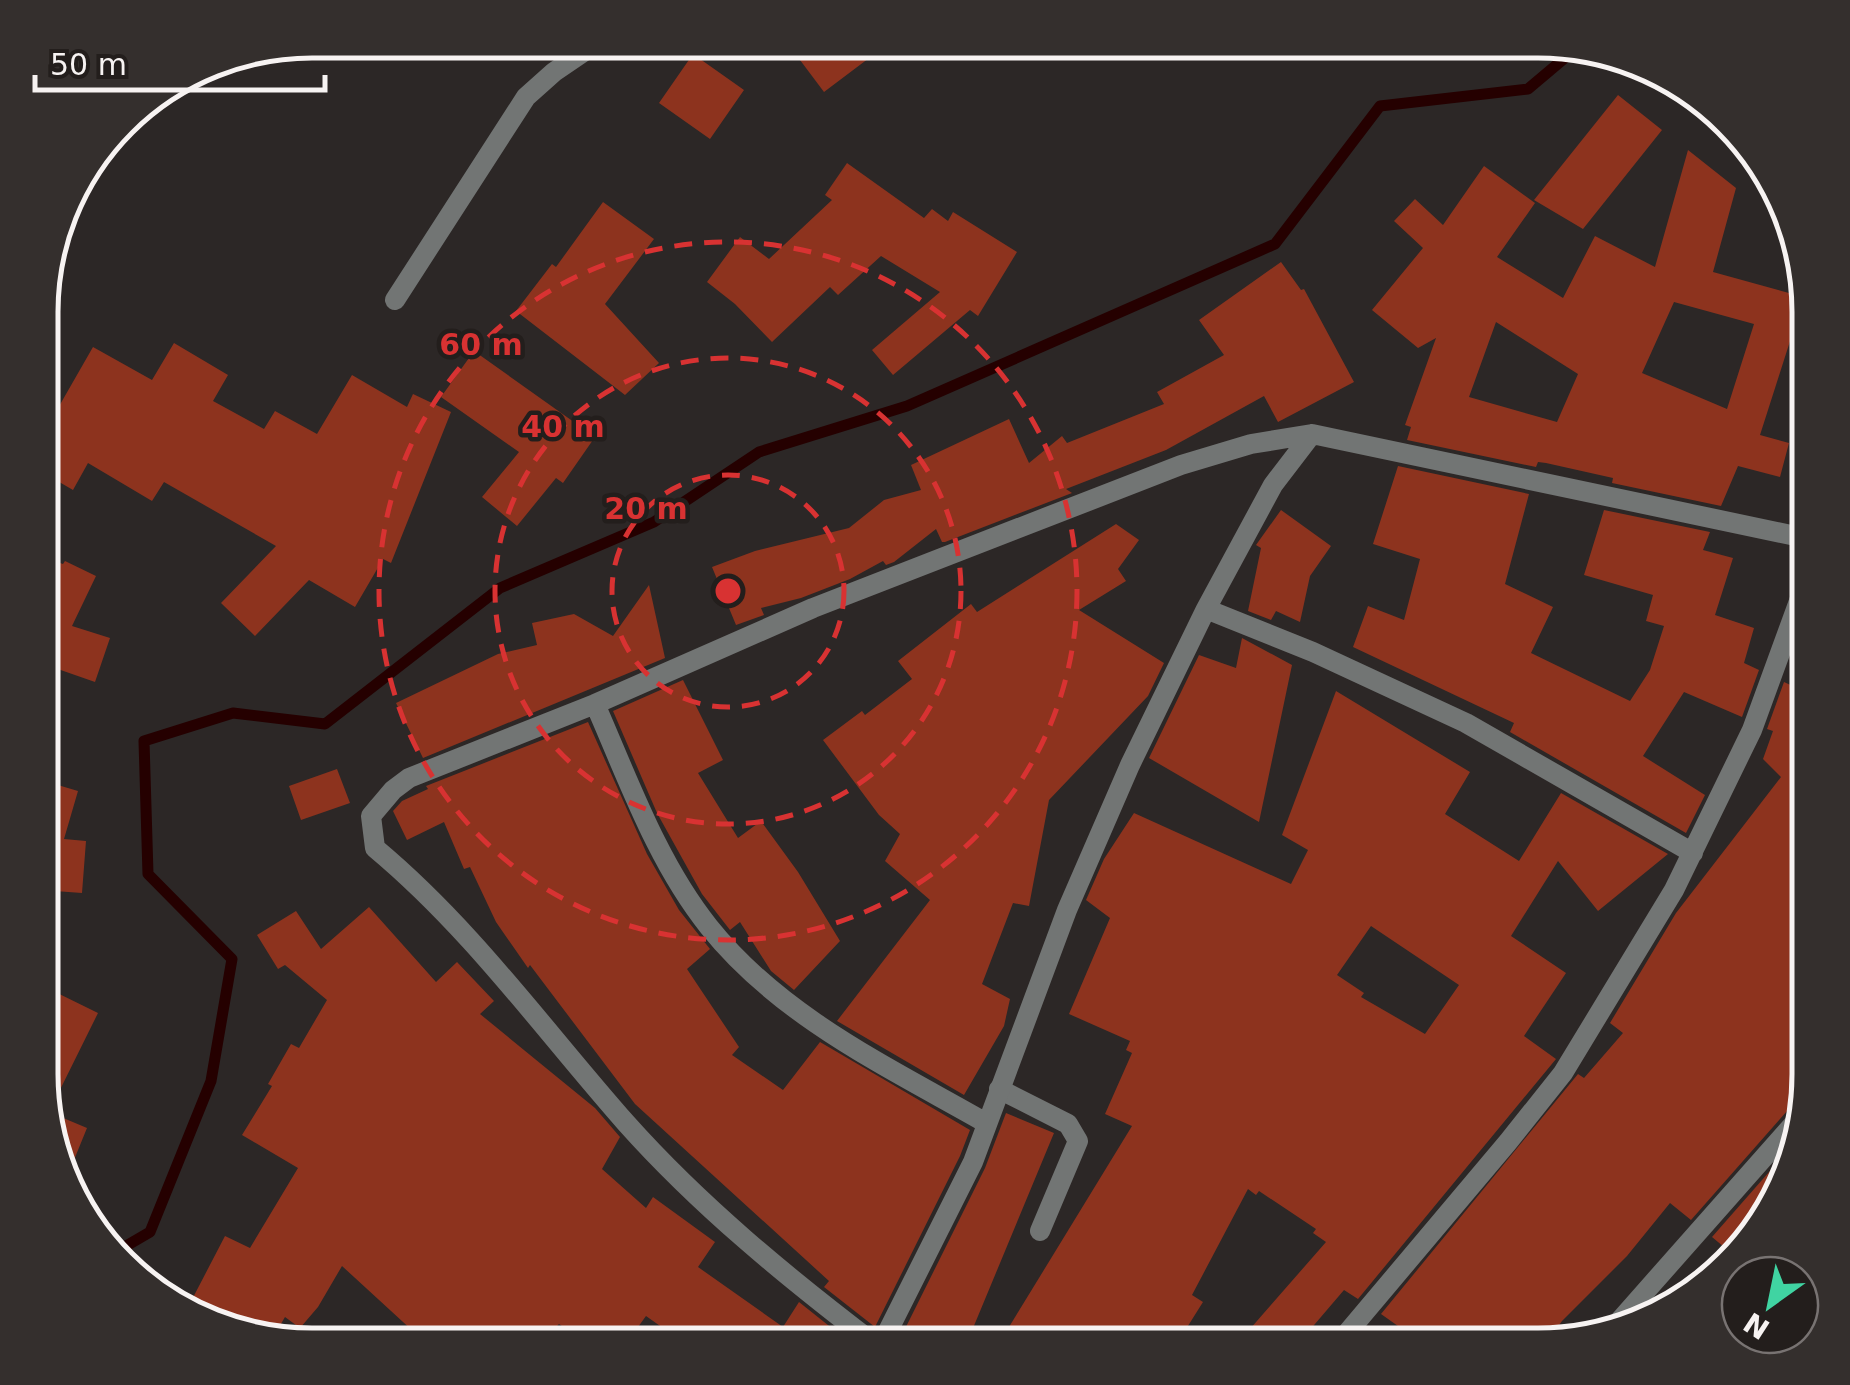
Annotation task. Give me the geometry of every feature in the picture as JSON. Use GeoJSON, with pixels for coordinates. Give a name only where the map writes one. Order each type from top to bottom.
{"type":"FeatureCollection","features":[{"type":"Feature","properties":{"kind":"street"},"geometry":{"type":"LineString","coordinates":[[395,300],[526,97],[575,58]]}},
{"type":"Feature","properties":{"kind":"street"},"geometry":{"type":"LineString","coordinates":[[856,1327],[714,1213],[628,1124],[478,945],[376,848],[372,816],[393,790],[408,778],[595,704],[813,608],[1164,472],[1251,444],[1312,434],[1792,535]]}},
{"type":"Feature","properties":{"kind":"street"},"geometry":{"type":"LineString","coordinates":[[887,1327],[973,1162],[1067,910],[1122,783],[1206,609],[1273,486],[1312,434]]}},
{"type":"Feature","properties":{"kind":"street"},"geometry":{"type":"LineString","coordinates":[[1206,609],[1313,652],[1466,723],[1693,853]]}},
{"type":"Feature","properties":{"kind":"street"},"geometry":{"type":"LineString","coordinates":[[1351,1328],[1562,1072],[1693,853],[1752,730],[1792,620]]}},
{"type":"Feature","properties":{"kind":"street"},"geometry":{"type":"LineString","coordinates":[[595,704],[656,842],[708,925],[753,975],[830,1034],[986,1123]]}},
{"type":"Feature","properties":{"kind":"street"},"geometry":{"type":"LineString","coordinates":[[999,1089],[1068,1124],[1078,1140],[1040,1231]]}},
{"type":"Feature","properties":{"kind":"street"},"geometry":{"type":"LineString","coordinates":[[1629,1310],[1785,1134]]}},
{"type":"Feature","properties":{"kind":"building"},"geometry":{"type":"Polygon","coordinates":[[[690,58],[699,58],[744,90],[710,139],[659,103],[690,58]]]}},
{"type":"Feature","properties":{"kind":"building"},"geometry":{"type":"Polygon","coordinates":[[[798,58],[869,58],[824,92],[798,58]]]}},
{"type":"Feature","properties":{"kind":"building"},"geometry":{"type":"Polygon","coordinates":[[[1618,95],[1662,130],[1583,229],[1534,200],[1618,95]]]}},
{"type":"Feature","properties":{"kind":"building"},"geometry":{"type":"Polygon","coordinates":[[[1688,150],[1736,188],[1713,272],[1791,294],[1792,335],[1760,435],[1789,443],[1780,477],[1738,466],[1721,506],[1612,483],[1613,478],[1546,463],[1538,462],[1536,467],[1407,440],[1411,427],[1405,425],[1436,338],[1418,348],[1372,310],[1423,248],[1394,221],[1415,199],[1443,225],[1484,166],[1535,203],[1497,257],[1563,298],[1595,236],[1655,267],[1688,150]],[[1674,302],[1642,373],[1727,409],[1754,324],[1674,302]],[[1496,322],[1469,397],[1557,422],[1578,374],[1496,322]]]}},
{"type":"Feature","properties":{"kind":"building"},"geometry":{"type":"Polygon","coordinates":[[[847,163],[924,218],[932,209],[948,221],[953,212],[1017,252],[978,316],[970,310],[893,375],[872,350],[940,292],[881,256],[838,295],[830,287],[772,342],[707,282],[740,237],[769,259],[832,200],[825,195],[847,163]]]}},
{"type":"Feature","properties":{"kind":"building"},"geometry":{"type":"Polygon","coordinates":[[[603,202],[654,239],[605,304],[659,363],[625,395],[516,311],[552,264],[556,267],[603,202]]]}},
{"type":"Feature","properties":{"kind":"building"},"geometry":{"type":"Polygon","coordinates":[[[1281,262],[1304,289],[1354,382],[1278,422],[1264,396],[1166,450],[1066,489],[1072,493],[945,542],[936,529],[894,562],[886,565],[883,561],[801,598],[761,608],[764,615],[736,625],[712,567],[755,551],[849,528],[884,500],[921,490],[911,465],[1009,419],[1029,463],[1062,436],[1067,443],[1164,404],[1157,392],[1224,355],[1199,320],[1281,262]]]}},
{"type":"Feature","properties":{"kind":"building"},"geometry":{"type":"Polygon","coordinates":[[[174,343],[228,375],[213,401],[264,429],[275,411],[317,434],[352,375],[407,407],[413,394],[451,412],[391,563],[383,559],[355,607],[309,580],[255,636],[221,603],[276,546],[164,482],[152,501],[88,463],[73,490],[58,481],[58,408],[93,347],[152,380],[174,343]]]}},
{"type":"Feature","properties":{"kind":"building"},"geometry":{"type":"Polygon","coordinates":[[[474,351],[595,437],[563,483],[556,478],[517,526],[482,497],[519,452],[441,397],[474,351]]]}},
{"type":"Feature","properties":{"kind":"building"},"geometry":{"type":"Polygon","coordinates":[[[1398,466],[1529,494],[1505,584],[1553,607],[1531,653],[1630,701],[1650,670],[1664,626],[1646,621],[1653,595],[1584,575],[1604,510],[1710,532],[1703,550],[1733,558],[1715,615],[1754,628],[1744,663],[1759,670],[1742,717],[1684,692],[1643,756],[1705,795],[1686,833],[1510,732],[1514,723],[1353,647],[1368,606],[1404,620],[1420,559],[1373,544],[1398,466]]]}},
{"type":"Feature","properties":{"kind":"building"},"geometry":{"type":"Polygon","coordinates":[[[1281,510],[1331,546],[1310,576],[1300,622],[1276,611],[1271,620],[1248,611],[1261,548],[1256,545],[1281,510]]]}},
{"type":"Feature","properties":{"kind":"building"},"geometry":{"type":"Polygon","coordinates":[[[1116,524],[1139,540],[1118,569],[1126,581],[1079,610],[1164,663],[1148,696],[1049,800],[1029,906],[1013,903],[982,984],[1010,999],[1004,1026],[964,1095],[837,1021],[930,900],[885,861],[900,834],[879,815],[823,740],[862,711],[865,715],[912,679],[898,661],[971,604],[977,612],[1116,524]]]}},
{"type":"Feature","properties":{"kind":"building"},"geometry":{"type":"Polygon","coordinates":[[[65,561],[96,576],[72,626],[110,638],[95,682],[58,669],[58,562],[65,561]]]}},
{"type":"Feature","properties":{"kind":"building"},"geometry":{"type":"Polygon","coordinates":[[[649,585],[665,658],[423,758],[396,703],[498,654],[537,645],[532,623],[574,614],[613,636],[649,585]]]}},
{"type":"Feature","properties":{"kind":"building"},"geometry":{"type":"Polygon","coordinates":[[[1242,638],[1292,665],[1259,822],[1149,758],[1199,655],[1236,668],[1242,638]]]}},
{"type":"Feature","properties":{"kind":"building"},"geometry":{"type":"Polygon","coordinates":[[[683,680],[723,760],[698,773],[738,838],[761,821],[840,941],[794,990],[771,971],[740,922],[730,930],[702,894],[657,813],[613,711],[683,680]]]}},
{"type":"Feature","properties":{"kind":"building"},"geometry":{"type":"Polygon","coordinates":[[[1784,682],[1792,686],[1790,1108],[1691,1220],[1670,1203],[1627,1256],[1558,1326],[1401,1328],[1381,1314],[1578,1074],[1584,1078],[1623,1033],[1610,1023],[1676,913],[1781,777],[1763,759],[1773,731],[1767,729],[1784,682]]]}},
{"type":"Feature","properties":{"kind":"building"},"geometry":{"type":"Polygon","coordinates":[[[1336,691],[1470,772],[1445,814],[1519,861],[1561,793],[1668,854],[1598,911],[1558,861],[1511,936],[1566,973],[1524,1036],[1556,1059],[1358,1299],[1344,1290],[1312,1328],[1251,1328],[1326,1242],[1313,1233],[1316,1229],[1259,1191],[1256,1195],[1248,1189],[1192,1295],[1203,1302],[1187,1328],[1009,1328],[1132,1126],[1105,1114],[1132,1053],[1126,1050],[1130,1041],[1069,1014],[1110,918],[1086,900],[1104,859],[1134,813],[1291,884],[1308,850],[1282,835],[1336,691]],[[1371,926],[1337,975],[1364,993],[1361,997],[1425,1034],[1459,985],[1371,926]]]}},
{"type":"Feature","properties":{"kind":"building"},"geometry":{"type":"Polygon","coordinates":[[[588,722],[647,854],[679,910],[710,949],[687,969],[739,1047],[732,1055],[783,1090],[820,1042],[970,1130],[875,1327],[824,1287],[829,1281],[635,1104],[496,922],[470,867],[464,869],[444,822],[407,840],[393,811],[402,801],[428,789],[426,786],[588,722]]]}},
{"type":"Feature","properties":{"kind":"building"},"geometry":{"type":"Polygon","coordinates":[[[337,769],[350,803],[301,820],[289,786],[337,769]]]}},
{"type":"Feature","properties":{"kind":"building"},"geometry":{"type":"Polygon","coordinates":[[[58,785],[78,791],[64,839],[86,841],[82,893],[58,891],[58,785]]]}},
{"type":"Feature","properties":{"kind":"building"},"geometry":{"type":"Polygon","coordinates":[[[369,907],[436,982],[457,962],[494,1001],[480,1014],[595,1108],[620,1137],[602,1169],[646,1208],[653,1197],[715,1242],[698,1267],[783,1327],[799,1302],[831,1327],[662,1327],[646,1316],[638,1327],[563,1327],[559,1324],[556,1327],[409,1327],[342,1266],[318,1307],[301,1327],[285,1317],[280,1325],[246,1319],[193,1298],[225,1236],[250,1248],[298,1168],[242,1135],[272,1086],[268,1084],[291,1044],[299,1048],[327,1000],[285,965],[278,969],[257,935],[296,911],[321,949],[369,907]]]}},
{"type":"Feature","properties":{"kind":"building"},"geometry":{"type":"Polygon","coordinates":[[[58,993],[98,1013],[58,1093],[58,993]]]}},
{"type":"Feature","properties":{"kind":"building"},"geometry":{"type":"Polygon","coordinates":[[[1006,1113],[1054,1133],[973,1328],[906,1327],[985,1168],[1006,1113]]]}},
{"type":"Feature","properties":{"kind":"building"},"geometry":{"type":"Polygon","coordinates":[[[61,1117],[87,1128],[74,1161],[61,1117]]]}},
{"type":"Feature","properties":{"kind":"building"},"geometry":{"type":"Polygon","coordinates":[[[1775,1165],[1750,1215],[1724,1247],[1712,1237],[1775,1165]]]}},
{"type":"Feature","properties":{"kind":"waterway"},"geometry":{"type":"LineString","coordinates":[[126,1246],[150,1232],[211,1081],[232,959],[148,874],[144,741],[233,713],[325,724],[500,588],[654,522],[759,452],[907,406],[1275,244],[1380,106],[1528,89],[1564,59]]}}]}
